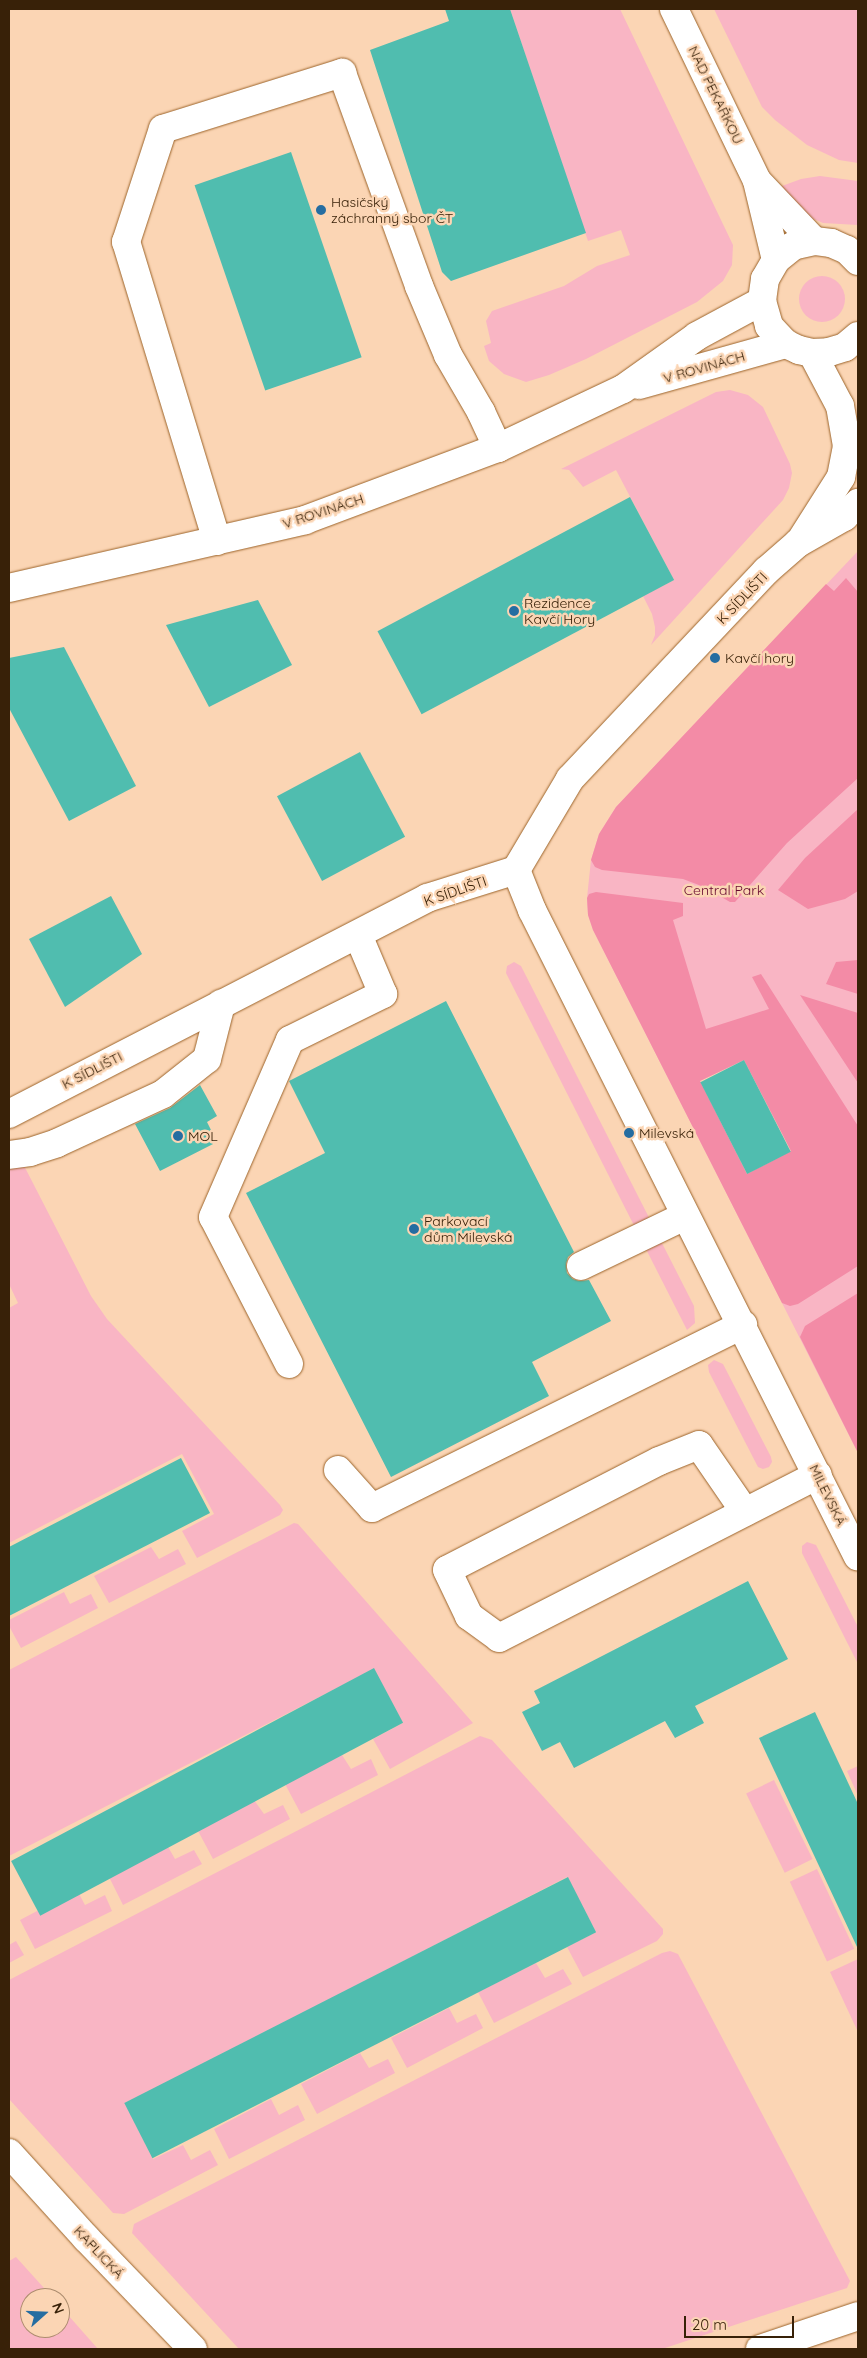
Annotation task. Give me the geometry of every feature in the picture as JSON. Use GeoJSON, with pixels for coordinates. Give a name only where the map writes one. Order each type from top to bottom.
{"type":"FeatureCollection","features":[{"type":"Feature","properties":{"kind":"street","name":"NAD PEKAŘKOU"},"geometry":{"type":"LineString","coordinates":[[674,9],[757,181],[776,260]]}},
{"type":"Feature","properties":{"kind":"street"},"geometry":{"type":"LineString","coordinates":[[216,541],[126,242],[163,129],[342,73],[419,286],[448,355],[481,412],[498,448]]}},
{"type":"Feature","properties":{"kind":"street","name":"NAD PEKAŘKOU"},"geometry":{"type":"LineString","coordinates":[[757,181],[814,241]]}},
{"type":"Feature","properties":{"kind":"street"},"geometry":{"type":"LineString","coordinates":[[855,252],[831,243],[814,241],[793,246],[776,260],[765,279],[762,302],[769,326],[786,344],[812,353],[837,350],[858,336]]}},
{"type":"Feature","properties":{"kind":"street","name":"V ROVINÁCH"},"geometry":{"type":"LineString","coordinates":[[623,389],[697,336],[762,302]]}},
{"type":"Feature","properties":{"kind":"street","name":"V ROVINÁCH"},"geometry":{"type":"LineString","coordinates":[[9,588],[306,520],[498,448],[623,389],[786,344]]}},
{"type":"Feature","properties":{"kind":"street","name":"K SÍDLIŠTI"},"geometry":{"type":"LineString","coordinates":[[798,543],[841,477],[846,446],[840,406],[812,353]]}},
{"type":"Feature","properties":{"kind":"street","name":"K SÍDLIŠTI"},"geometry":{"type":"LineString","coordinates":[[9,1114],[428,898],[516,870],[570,779],[766,571],[798,543],[844,517],[858,503]]}},
{"type":"Feature","properties":{"kind":"street","name":"MILEVSKÁ"},"geometry":{"type":"LineString","coordinates":[[516,870],[532,910],[686,1216],[743,1324],[858,1557]]}},
{"type":"Feature","properties":{"kind":"street"},"geometry":{"type":"LineString","coordinates":[[289,1364],[213,1216],[290,1040],[383,994],[358,935]]}},
{"type":"Feature","properties":{"kind":"street"},"geometry":{"type":"LineString","coordinates":[[9,1155],[30,1152],[56,1143],[164,1094],[207,1059],[220,1004]]}},
{"type":"Feature","properties":{"kind":"street"},"geometry":{"type":"LineString","coordinates":[[581,1266],[686,1216]]}},
{"type":"Feature","properties":{"kind":"street"},"geometry":{"type":"LineString","coordinates":[[338,1470],[372,1508],[743,1324]]}},
{"type":"Feature","properties":{"kind":"street"},"geometry":{"type":"LineString","coordinates":[[745,1512],[699,1445],[660,1461],[448,1570],[469,1616],[499,1638],[818,1475]]}},
{"type":"Feature","properties":{"kind":"street","name":"KAPLICKÁ"},"geometry":{"type":"LineString","coordinates":[[9,2152],[86,2238],[193,2349]]}},
{"type":"Feature","properties":{"kind":"street"},"geometry":{"type":"LineString","coordinates":[[760,2349],[858,2316]]}},
{"type":"Feature","properties":{"kind":"green space"},"geometry":{"type":"Polygon","coordinates":[[[510,9],[620,9],[733,245],[732,265],[723,281],[697,302],[586,359],[549,375],[526,382],[504,374],[489,361],[484,346],[491,343],[486,321],[492,311],[564,286],[597,266],[630,255],[621,230],[588,241],[510,9]]]}},
{"type":"Feature","properties":{"kind":"green space"},"geometry":{"type":"Polygon","coordinates":[[[714,9],[858,9],[858,163],[839,160],[807,145],[775,120],[762,107],[714,9]]]}},
{"type":"Feature","properties":{"kind":"green space"},"geometry":{"type":"Polygon","coordinates":[[[820,176],[858,181],[858,225],[823,223],[809,217],[793,204],[782,186],[801,179],[820,176]]]}},
{"type":"Feature","properties":{"kind":"green space"},"geometry":{"type":"Polygon","coordinates":[[[818,276],[826,276],[835,280],[841,286],[845,299],[841,312],[835,318],[826,322],[818,322],[809,318],[803,312],[799,303],[799,295],[803,286],[809,280],[818,276]]]}},
{"type":"Feature","properties":{"kind":"green space"},"geometry":{"type":"Polygon","coordinates":[[[730,390],[748,395],[763,407],[790,464],[792,473],[789,488],[783,500],[651,645],[655,635],[655,627],[652,614],[643,596],[674,580],[616,470],[583,487],[569,470],[561,469],[716,392],[730,390]]]}},
{"type":"Feature","properties":{"kind":"green space","name":"Central Park"},"geometry":{"type":"Polygon","coordinates":[[[858,551],[858,1453],[593,930],[588,915],[587,898],[591,860],[599,834],[616,807],[858,551]],[[744,1060],[700,1081],[747,1174],[791,1151],[744,1060]]]}},
{"type":"Feature","properties":{"kind":"green space"},"geometry":{"type":"Polygon","coordinates":[[[846,578],[858,592],[858,778],[787,843],[735,902],[730,902],[704,887],[683,879],[602,870],[595,867],[591,860],[599,834],[616,807],[826,584],[834,591],[846,578]]]}},
{"type":"Feature","properties":{"kind":"green space"},"geometry":{"type":"Polygon","coordinates":[[[858,809],[858,891],[845,899],[808,909],[778,890],[805,858],[858,809]]]}},
{"type":"Feature","properties":{"kind":"green space"},"geometry":{"type":"Polygon","coordinates":[[[596,892],[683,903],[683,916],[673,920],[706,1029],[769,1009],[752,977],[761,974],[858,1126],[858,1266],[798,1304],[790,1306],[782,1303],[593,930],[588,915],[587,898],[589,894],[596,892]],[[744,1060],[700,1081],[747,1174],[791,1151],[744,1060]]]}},
{"type":"Feature","properties":{"kind":"green space"},"geometry":{"type":"Polygon","coordinates":[[[858,960],[858,994],[826,984],[836,962],[858,960]]]}},
{"type":"Feature","properties":{"kind":"green space"},"geometry":{"type":"Polygon","coordinates":[[[514,962],[521,966],[694,1306],[695,1323],[687,1330],[506,973],[507,966],[514,962]]]}},
{"type":"Feature","properties":{"kind":"green space"},"geometry":{"type":"Polygon","coordinates":[[[800,995],[858,1013],[858,1083],[800,995]]]}},
{"type":"Feature","properties":{"kind":"green space"},"geometry":{"type":"Polygon","coordinates":[[[18,1154],[91,1296],[107,1319],[280,1505],[283,1510],[280,1515],[197,1558],[182,1531],[214,1514],[182,1454],[9,1543],[9,1308],[18,1303],[9,1284],[9,1159],[18,1154]]]}},
{"type":"Feature","properties":{"kind":"green space"},"geometry":{"type":"Polygon","coordinates":[[[858,1293],[858,1453],[800,1337],[805,1326],[858,1293]]]}},
{"type":"Feature","properties":{"kind":"green space"},"geometry":{"type":"Polygon","coordinates":[[[714,1360],[723,1364],[771,1457],[772,1462],[769,1467],[763,1469],[758,1467],[709,1372],[708,1365],[714,1360]]]}},
{"type":"Feature","properties":{"kind":"green space"},"geometry":{"type":"Polygon","coordinates":[[[294,1523],[298,1524],[473,1723],[390,1769],[373,1739],[403,1723],[374,1669],[9,1856],[9,1670],[294,1523]]]}},
{"type":"Feature","properties":{"kind":"green space"},"geometry":{"type":"Polygon","coordinates":[[[807,1542],[816,1545],[858,1627],[858,1664],[802,1553],[802,1546],[807,1542]]]}},
{"type":"Feature","properties":{"kind":"green space"},"geometry":{"type":"Polygon","coordinates":[[[151,1547],[159,1559],[178,1549],[186,1564],[109,1603],[94,1576],[151,1547]]]}},
{"type":"Feature","properties":{"kind":"green space"},"geometry":{"type":"Polygon","coordinates":[[[64,1592],[70,1604],[91,1594],[98,1608],[21,1648],[9,1626],[9,1620],[64,1592]]]}},
{"type":"Feature","properties":{"kind":"green space"},"geometry":{"type":"Polygon","coordinates":[[[480,1736],[492,1740],[663,1929],[663,1934],[657,1941],[583,1977],[567,1947],[596,1932],[567,1877],[126,2104],[153,2159],[183,2145],[191,2160],[210,2150],[218,2165],[124,2214],[113,2213],[9,2099],[9,1980],[480,1736]]]}},
{"type":"Feature","properties":{"kind":"green space"},"geometry":{"type":"Polygon","coordinates":[[[342,1755],[351,1769],[371,1759],[378,1775],[301,1814],[285,1784],[342,1755]]]}},
{"type":"Feature","properties":{"kind":"green space"},"geometry":{"type":"Polygon","coordinates":[[[858,1766],[858,1796],[847,1771],[858,1766]]]}},
{"type":"Feature","properties":{"kind":"green space"},"geometry":{"type":"Polygon","coordinates":[[[774,1780],[813,1859],[785,1873],[746,1794],[774,1780]]]}},
{"type":"Feature","properties":{"kind":"green space"},"geometry":{"type":"Polygon","coordinates":[[[254,1800],[264,1814],[283,1805],[290,1819],[213,1859],[197,1829],[254,1800]]]}},
{"type":"Feature","properties":{"kind":"green space"},"geometry":{"type":"Polygon","coordinates":[[[167,1845],[175,1859],[194,1850],[202,1864],[123,1905],[108,1875],[167,1845]]]}},
{"type":"Feature","properties":{"kind":"green space"},"geometry":{"type":"Polygon","coordinates":[[[817,1869],[854,1949],[827,1961],[790,1882],[817,1869]]]}},
{"type":"Feature","properties":{"kind":"green space"},"geometry":{"type":"Polygon","coordinates":[[[77,1890],[85,1905],[105,1895],[112,1911],[35,1949],[20,1920],[77,1890]]]}},
{"type":"Feature","properties":{"kind":"green space"},"geometry":{"type":"Polygon","coordinates":[[[16,1941],[24,1955],[9,1963],[9,1945],[16,1941]]]}},
{"type":"Feature","properties":{"kind":"green space"},"geometry":{"type":"Polygon","coordinates":[[[670,1951],[678,1954],[850,2281],[847,2288],[662,2349],[239,2349],[132,2233],[134,2224],[662,1953],[670,1951]]]}},
{"type":"Feature","properties":{"kind":"green space"},"geometry":{"type":"Polygon","coordinates":[[[858,1959],[858,2032],[830,1972],[858,1959]]]}},
{"type":"Feature","properties":{"kind":"green space"},"geometry":{"type":"Polygon","coordinates":[[[536,1963],[545,1978],[563,1969],[572,1984],[494,2023],[478,1992],[536,1963]]]}},
{"type":"Feature","properties":{"kind":"green space"},"geometry":{"type":"Polygon","coordinates":[[[449,2008],[457,2023],[476,2014],[483,2028],[407,2068],[391,2038],[449,2008]]]}},
{"type":"Feature","properties":{"kind":"green space"},"geometry":{"type":"Polygon","coordinates":[[[360,2053],[369,2068],[388,2059],[395,2073],[317,2114],[301,2084],[360,2053]]]}},
{"type":"Feature","properties":{"kind":"green space"},"geometry":{"type":"Polygon","coordinates":[[[271,2099],[279,2115],[298,2105],[305,2120],[229,2159],[214,2129],[271,2099]]]}},
{"type":"Feature","properties":{"kind":"green space"},"geometry":{"type":"Polygon","coordinates":[[[16,2257],[44,2288],[20,2288],[20,2338],[70,2338],[70,2317],[98,2349],[9,2349],[9,2261],[16,2257]]]}},
{"type":"Feature","properties":{"kind":"building"},"geometry":{"type":"Polygon","coordinates":[[[445,9],[510,9],[586,233],[451,281],[442,272],[370,50],[449,21],[445,9]]]}},
{"type":"Feature","properties":{"kind":"building"},"geometry":{"type":"Polygon","coordinates":[[[291,152],[362,357],[265,390],[195,185],[291,152]]]}},
{"type":"Feature","properties":{"kind":"building","name":"Rezidence Kavčí Hory"},"geometry":{"type":"Polygon","coordinates":[[[630,497],[674,580],[422,714],[377,631],[630,497]]]}},
{"type":"Feature","properties":{"kind":"building"},"geometry":{"type":"Polygon","coordinates":[[[258,600],[292,665],[209,707],[166,625],[258,600]]]}},
{"type":"Feature","properties":{"kind":"building"},"geometry":{"type":"Polygon","coordinates":[[[64,647],[136,786],[69,821],[9,708],[9,658],[64,647]]]}},
{"type":"Feature","properties":{"kind":"building"},"geometry":{"type":"Polygon","coordinates":[[[360,752],[405,837],[322,881],[277,796],[360,752]]]}},
{"type":"Feature","properties":{"kind":"building"},"geometry":{"type":"Polygon","coordinates":[[[111,896],[142,954],[65,1007],[29,939],[111,896]]]}},
{"type":"Feature","properties":{"kind":"building","name":"Parkovací dům Milevská"},"geometry":{"type":"Polygon","coordinates":[[[446,1001],[574,1252],[568,1257],[566,1264],[567,1273],[573,1279],[579,1281],[589,1280],[611,1321],[532,1362],[549,1396],[391,1477],[246,1193],[325,1153],[289,1081],[446,1001]]]}},
{"type":"Feature","properties":{"kind":"building"},"geometry":{"type":"Polygon","coordinates":[[[744,1060],[791,1152],[747,1174],[700,1082],[744,1060]]]}},
{"type":"Feature","properties":{"kind":"building","name":"MOL"},"geometry":{"type":"Polygon","coordinates":[[[200,1085],[217,1116],[207,1122],[217,1142],[160,1171],[135,1124],[170,1108],[200,1085]]]}},
{"type":"Feature","properties":{"kind":"building"},"geometry":{"type":"Polygon","coordinates":[[[181,1458],[210,1513],[9,1616],[9,1547],[181,1458]]]}},
{"type":"Feature","properties":{"kind":"building"},"geometry":{"type":"Polygon","coordinates":[[[748,1581],[788,1659],[695,1706],[704,1723],[675,1738],[665,1721],[574,1768],[560,1742],[542,1751],[522,1712],[540,1703],[534,1691],[748,1581]]]}},
{"type":"Feature","properties":{"kind":"building"},"geometry":{"type":"Polygon","coordinates":[[[374,1668],[403,1723],[40,1916],[11,1861],[374,1668]]]}},
{"type":"Feature","properties":{"kind":"building"},"geometry":{"type":"Polygon","coordinates":[[[815,1712],[858,1804],[858,1949],[759,1738],[815,1712]]]}},
{"type":"Feature","properties":{"kind":"building"},"geometry":{"type":"Polygon","coordinates":[[[568,1877],[596,1932],[152,2158],[124,2103],[568,1877]]]}},
{"type":"Feature","properties":{"kind":"place","name":"Hasičský záchranný sbor ČT"},"geometry":{"type":"Point","coordinates":[321,210]}},
{"type":"Feature","properties":{"kind":"place","name":"Rezidence Kavčí Hory"},"geometry":{"type":"Point","coordinates":[514,611]}},
{"type":"Feature","properties":{"kind":"place","name":"Kavčí hory"},"geometry":{"type":"Point","coordinates":[715,658]}},
{"type":"Feature","properties":{"kind":"place","name":"Milevská"},"geometry":{"type":"Point","coordinates":[629,1133]}},
{"type":"Feature","properties":{"kind":"place","name":"MOL"},"geometry":{"type":"Point","coordinates":[178,1136]}},
{"type":"Feature","properties":{"kind":"place","name":"Parkovací dům Milevská"},"geometry":{"type":"Point","coordinates":[414,1229]}}]}
